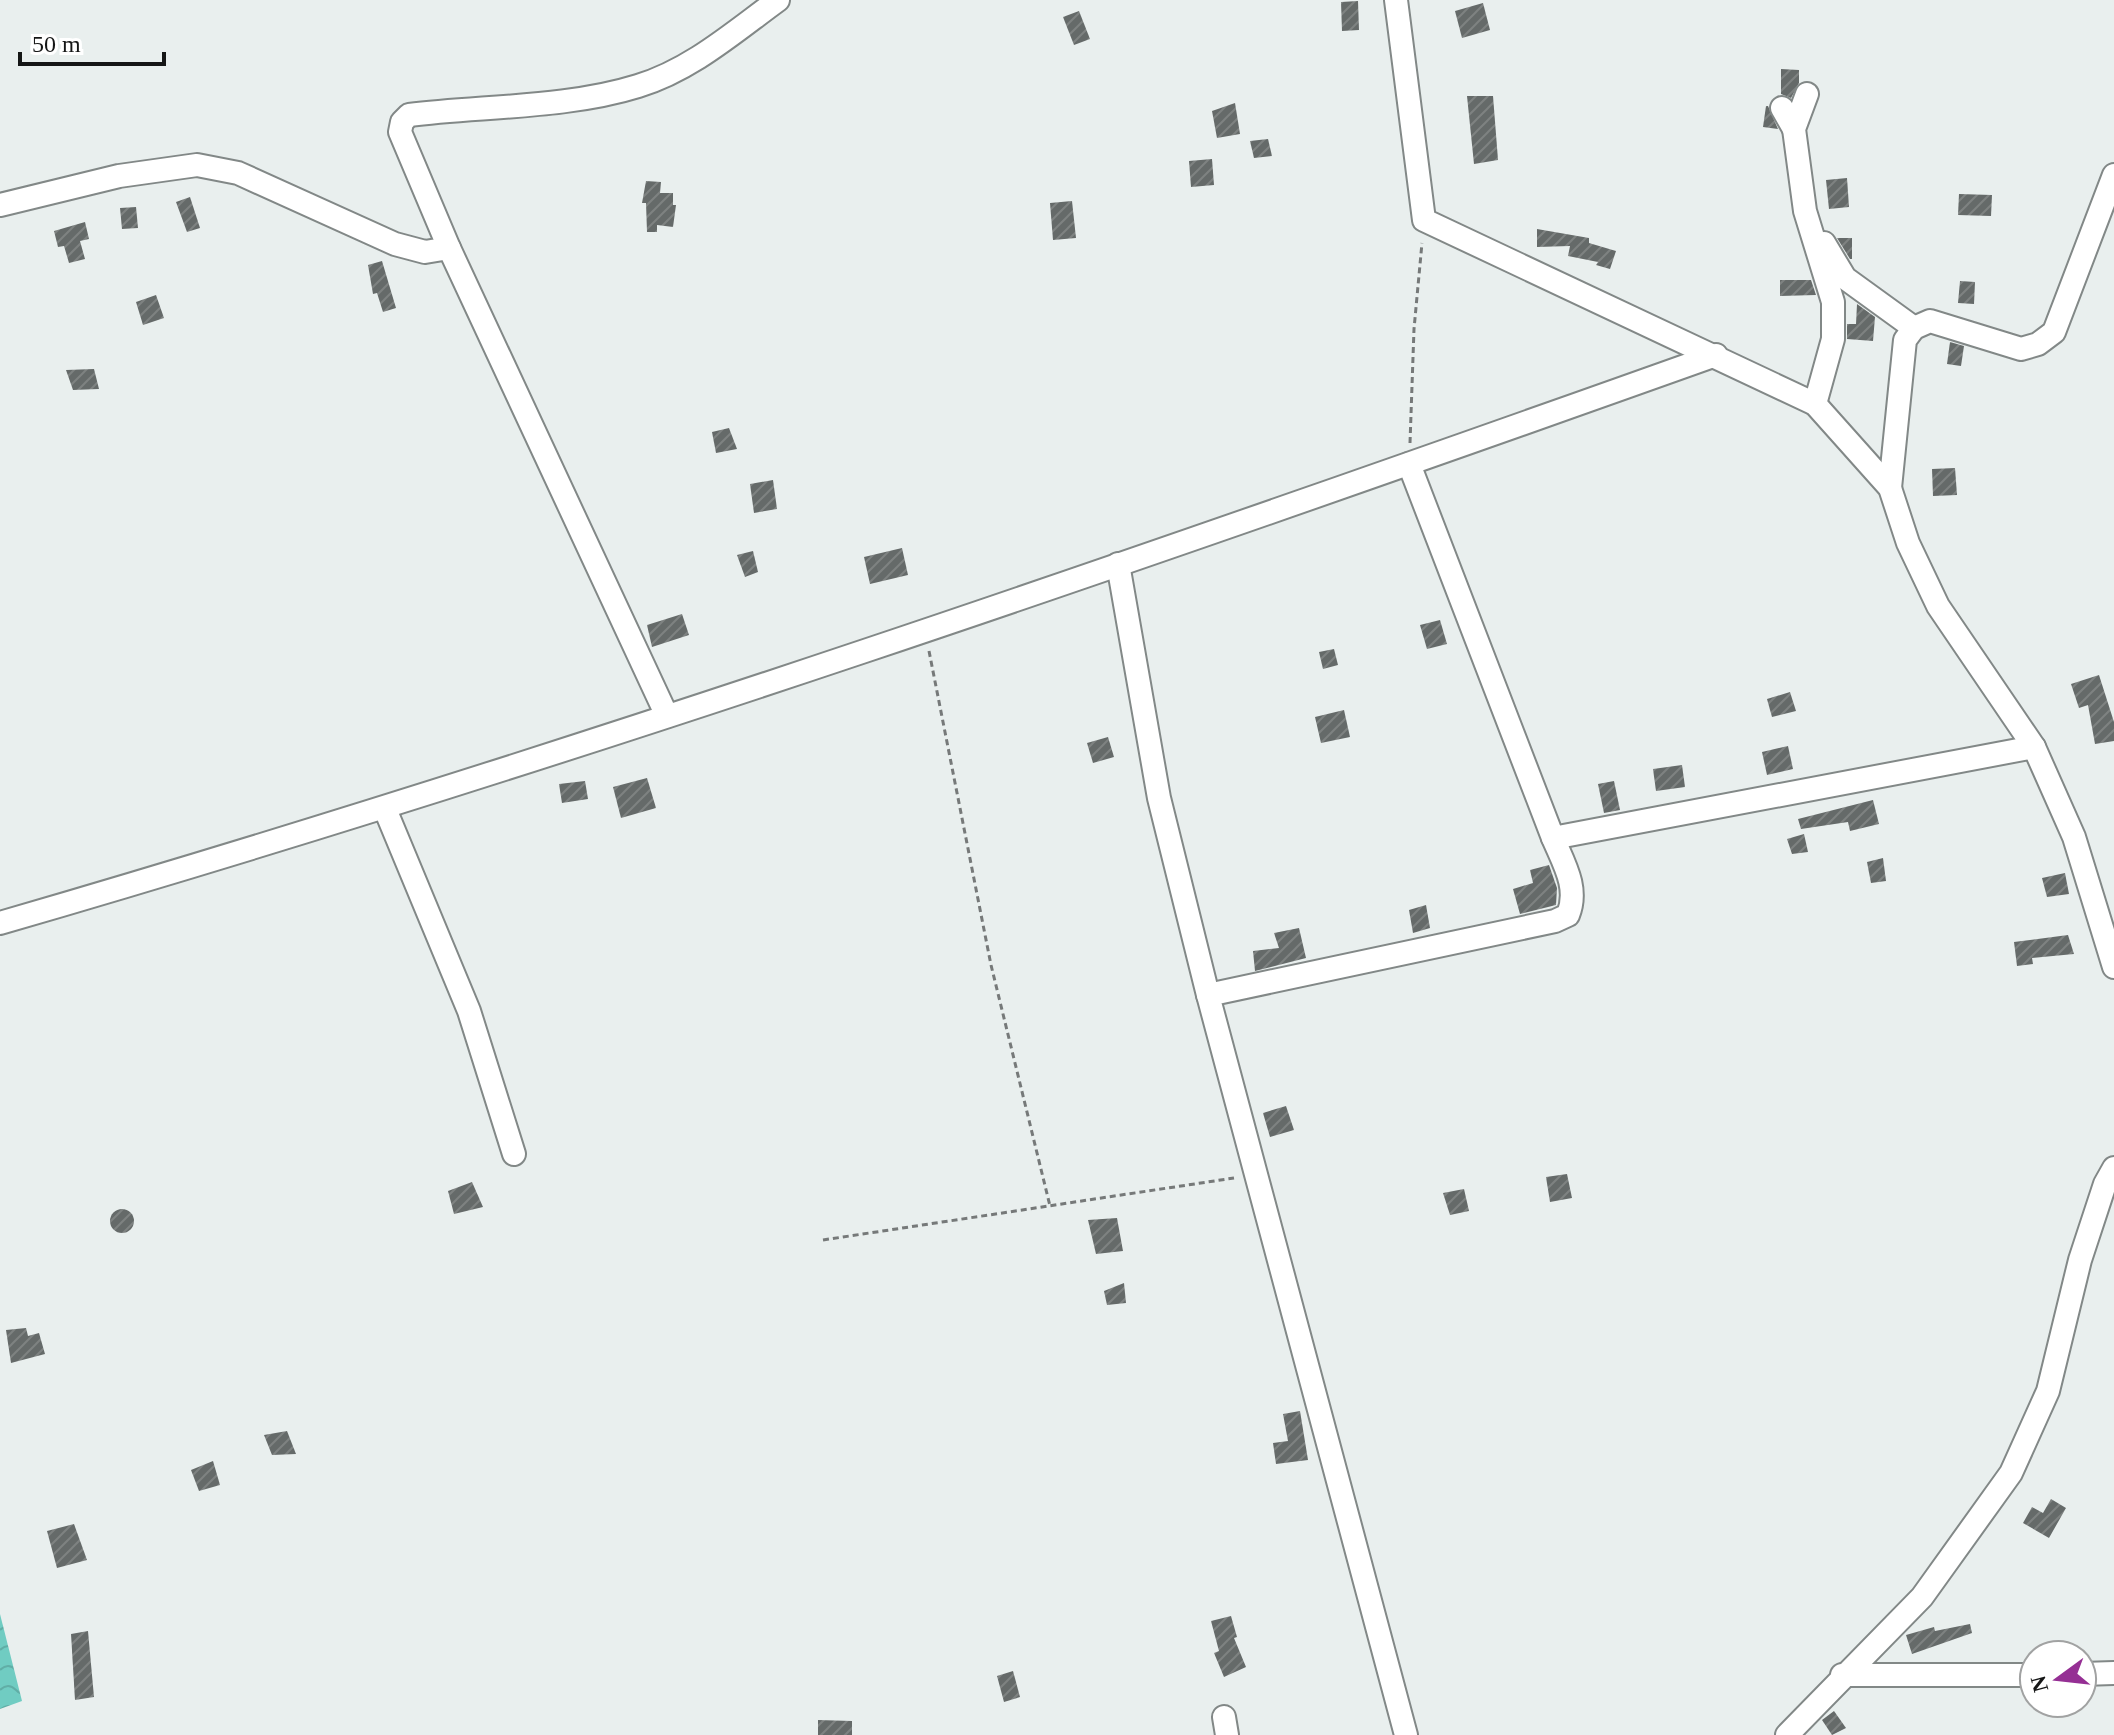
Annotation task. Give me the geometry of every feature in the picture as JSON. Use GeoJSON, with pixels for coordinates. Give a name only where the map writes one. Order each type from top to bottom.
{"type":"FeatureCollection","features":[{"type":"Feature","properties":{"kind":"street"},"geometry":{"type":"LineString","coordinates":[[667,716],[449,248],[400,132],[402,122],[409,115],[556,101],[639,86],[697,59],[778,0]]}},
{"type":"Feature","properties":{"kind":"street"},"geometry":{"type":"LineString","coordinates":[[1396,0],[1424,220],[1815,404],[1890,488],[1908,543],[1938,606],[2034,747],[2074,837],[2114,967]]}},
{"type":"Feature","properties":{"kind":"street"},"geometry":{"type":"LineString","coordinates":[[1794,129],[1807,94]]}},
{"type":"Feature","properties":{"kind":"street"},"geometry":{"type":"LineString","coordinates":[[1782,108],[1794,129],[1805,211],[1833,302],[1833,339],[1815,404]]}},
{"type":"Feature","properties":{"kind":"street"},"geometry":{"type":"LineString","coordinates":[[0,205],[119,176],[197,165],[238,173],[395,244],[425,252],[449,248]]}},
{"type":"Feature","properties":{"kind":"street"},"geometry":{"type":"LineString","coordinates":[[1890,488],[1905,340],[1914,328],[1930,321],[2021,349],[2038,344],[2054,332],[2114,175]]}},
{"type":"Feature","properties":{"kind":"street"},"geometry":{"type":"LineString","coordinates":[[1805,211],[1845,278],[1914,328]]}},
{"type":"Feature","properties":{"kind":"street"},"geometry":{"type":"LineString","coordinates":[[0,923],[385,809],[667,716],[1409,464],[1716,355]]}},
{"type":"Feature","properties":{"kind":"street"},"geometry":{"type":"LineString","coordinates":[[1208,995],[1555,921],[1568,915],[1574,901],[1572,886],[1409,464]]}},
{"type":"Feature","properties":{"kind":"street"},"geometry":{"type":"LineString","coordinates":[[1118,564],[1159,798],[1208,995],[1406,1735]]}},
{"type":"Feature","properties":{"kind":"street"},"geometry":{"type":"LineString","coordinates":[[1553,838],[2034,747]]}},
{"type":"Feature","properties":{"kind":"street"},"geometry":{"type":"LineString","coordinates":[[385,809],[469,1011],[514,1154]]}},
{"type":"Feature","properties":{"kind":"street"},"geometry":{"type":"LineString","coordinates":[[1787,1735],[1842,1675],[1922,1597],[2011,1473],[2048,1391],[2080,1260],[2114,1168]]}},
{"type":"Feature","properties":{"kind":"street"},"geometry":{"type":"LineString","coordinates":[[1842,1675],[2018,1675]]}},
{"type":"Feature","properties":{"kind":"path"},"geometry":{"type":"LineString","coordinates":[[1409,464],[1414,329],[1424,220]]}},
{"type":"Feature","properties":{"kind":"path"},"geometry":{"type":"LineString","coordinates":[[925,629],[991,965],[1050,1206]]}},
{"type":"Feature","properties":{"kind":"path"},"geometry":{"type":"LineString","coordinates":[[823,1240],[1257,1175]]}},
{"type":"Feature","properties":{"kind":"water"},"geometry":{"type":"Polygon","coordinates":[[[0,1614],[22,1701],[0,1709],[0,1614]]]}},
{"type":"Feature","properties":{"kind":"building"},"geometry":{"type":"Polygon","coordinates":[[[1358,1],[1359,30],[1342,31],[1341,2],[1358,1]]]}},
{"type":"Feature","properties":{"kind":"building"},"geometry":{"type":"Polygon","coordinates":[[[1483,3],[1490,30],[1462,38],[1455,11],[1483,3]]]}},
{"type":"Feature","properties":{"kind":"building"},"geometry":{"type":"Polygon","coordinates":[[[1079,11],[1090,39],[1074,45],[1063,17],[1079,11]]]}},
{"type":"Feature","properties":{"kind":"building"},"geometry":{"type":"Polygon","coordinates":[[[1781,69],[1799,70],[1799,83],[1791,98],[1781,94],[1781,69]]]}},
{"type":"Feature","properties":{"kind":"building"},"geometry":{"type":"Polygon","coordinates":[[[1467,96],[1493,96],[1498,160],[1474,164],[1467,96]]]}},
{"type":"Feature","properties":{"kind":"building"},"geometry":{"type":"Polygon","coordinates":[[[1235,103],[1240,134],[1217,138],[1212,111],[1235,103]]]}},
{"type":"Feature","properties":{"kind":"building"},"geometry":{"type":"Polygon","coordinates":[[[1768,106],[1778,129],[1763,127],[1768,106]]]}},
{"type":"Feature","properties":{"kind":"building"},"geometry":{"type":"Polygon","coordinates":[[[1268,139],[1272,156],[1254,158],[1250,141],[1268,139]]]}},
{"type":"Feature","properties":{"kind":"building"},"geometry":{"type":"Polygon","coordinates":[[[1212,159],[1214,185],[1191,187],[1189,161],[1212,159]]]}},
{"type":"Feature","properties":{"kind":"building"},"geometry":{"type":"Polygon","coordinates":[[[1847,178],[1849,207],[1829,209],[1826,180],[1847,178]]]}},
{"type":"Feature","properties":{"kind":"building"},"geometry":{"type":"Polygon","coordinates":[[[646,181],[661,182],[660,193],[673,193],[673,205],[676,205],[673,227],[657,225],[657,232],[647,232],[646,203],[642,203],[646,181]]]}},
{"type":"Feature","properties":{"kind":"building"},"geometry":{"type":"Polygon","coordinates":[[[1959,194],[1992,195],[1991,216],[1958,215],[1959,194]]]}},
{"type":"Feature","properties":{"kind":"building"},"geometry":{"type":"Polygon","coordinates":[[[190,197],[200,228],[187,232],[176,202],[190,197]]]}},
{"type":"Feature","properties":{"kind":"building"},"geometry":{"type":"Polygon","coordinates":[[[1072,201],[1076,238],[1053,240],[1050,203],[1072,201]]]}},
{"type":"Feature","properties":{"kind":"building"},"geometry":{"type":"Polygon","coordinates":[[[136,207],[138,228],[122,229],[120,208],[136,207]]]}},
{"type":"Feature","properties":{"kind":"building"},"geometry":{"type":"Polygon","coordinates":[[[85,222],[89,239],[80,241],[85,259],[69,263],[64,246],[58,247],[54,231],[85,222]]]}},
{"type":"Feature","properties":{"kind":"building"},"geometry":{"type":"Polygon","coordinates":[[[1537,229],[1589,238],[1589,243],[1616,251],[1610,269],[1596,265],[1598,262],[1568,256],[1570,246],[1537,247],[1537,229]]]}},
{"type":"Feature","properties":{"kind":"building"},"geometry":{"type":"Polygon","coordinates":[[[1837,238],[1852,238],[1852,259],[1850,259],[1837,238]]]}},
{"type":"Feature","properties":{"kind":"building"},"geometry":{"type":"Polygon","coordinates":[[[382,261],[396,308],[383,312],[377,293],[373,294],[368,265],[382,261]]]}},
{"type":"Feature","properties":{"kind":"building"},"geometry":{"type":"Polygon","coordinates":[[[1780,280],[1811,280],[1816,295],[1780,296],[1780,280]]]}},
{"type":"Feature","properties":{"kind":"building"},"geometry":{"type":"Polygon","coordinates":[[[1960,281],[1975,282],[1974,304],[1958,303],[1960,281]]]}},
{"type":"Feature","properties":{"kind":"building"},"geometry":{"type":"Polygon","coordinates":[[[156,295],[164,318],[143,325],[136,302],[156,295]]]}},
{"type":"Feature","properties":{"kind":"building"},"geometry":{"type":"Polygon","coordinates":[[[1857,304],[1875,317],[1873,341],[1847,339],[1847,324],[1856,324],[1857,304]]]}},
{"type":"Feature","properties":{"kind":"building"},"geometry":{"type":"Polygon","coordinates":[[[1950,342],[1964,346],[1961,366],[1947,364],[1950,342]]]}},
{"type":"Feature","properties":{"kind":"building"},"geometry":{"type":"Polygon","coordinates":[[[94,369],[99,389],[73,390],[66,370],[94,369]]]}},
{"type":"Feature","properties":{"kind":"building"},"geometry":{"type":"Polygon","coordinates":[[[729,428],[737,449],[716,453],[712,432],[729,428]]]}},
{"type":"Feature","properties":{"kind":"building"},"geometry":{"type":"Polygon","coordinates":[[[1955,468],[1957,495],[1933,496],[1932,469],[1955,468]]]}},
{"type":"Feature","properties":{"kind":"building"},"geometry":{"type":"Polygon","coordinates":[[[773,480],[777,509],[754,513],[750,484],[773,480]]]}},
{"type":"Feature","properties":{"kind":"building"},"geometry":{"type":"Polygon","coordinates":[[[902,548],[908,575],[870,584],[864,557],[902,548]]]}},
{"type":"Feature","properties":{"kind":"building"},"geometry":{"type":"Polygon","coordinates":[[[753,551],[758,572],[745,577],[737,555],[753,551]]]}},
{"type":"Feature","properties":{"kind":"building"},"geometry":{"type":"Polygon","coordinates":[[[682,614],[689,635],[652,647],[647,625],[682,614]]]}},
{"type":"Feature","properties":{"kind":"building"},"geometry":{"type":"Polygon","coordinates":[[[1440,620],[1447,644],[1427,649],[1420,625],[1440,620]]]}},
{"type":"Feature","properties":{"kind":"building"},"geometry":{"type":"Polygon","coordinates":[[[1334,649],[1338,665],[1323,669],[1319,652],[1334,649]]]}},
{"type":"Feature","properties":{"kind":"building"},"geometry":{"type":"Polygon","coordinates":[[[2099,675],[2114,722],[2114,741],[2095,744],[2088,705],[2079,708],[2071,684],[2099,675]]]}},
{"type":"Feature","properties":{"kind":"building"},"geometry":{"type":"Polygon","coordinates":[[[1790,692],[1796,711],[1772,717],[1767,699],[1790,692]]]}},
{"type":"Feature","properties":{"kind":"building"},"geometry":{"type":"Polygon","coordinates":[[[1344,710],[1350,737],[1321,743],[1315,717],[1344,710]]]}},
{"type":"Feature","properties":{"kind":"building"},"geometry":{"type":"Polygon","coordinates":[[[1108,737],[1114,757],[1093,763],[1087,743],[1108,737]]]}},
{"type":"Feature","properties":{"kind":"building"},"geometry":{"type":"Polygon","coordinates":[[[1788,746],[1793,769],[1767,775],[1762,752],[1788,746]]]}},
{"type":"Feature","properties":{"kind":"building"},"geometry":{"type":"Polygon","coordinates":[[[1682,765],[1685,787],[1656,791],[1653,769],[1682,765]]]}},
{"type":"Feature","properties":{"kind":"building"},"geometry":{"type":"Polygon","coordinates":[[[647,778],[656,808],[621,818],[613,787],[647,778]]]}},
{"type":"Feature","properties":{"kind":"building"},"geometry":{"type":"Polygon","coordinates":[[[585,781],[588,799],[562,803],[559,784],[585,781]]]}},
{"type":"Feature","properties":{"kind":"building"},"geometry":{"type":"Polygon","coordinates":[[[1614,781],[1620,810],[1604,813],[1598,784],[1614,781]]]}},
{"type":"Feature","properties":{"kind":"building"},"geometry":{"type":"Polygon","coordinates":[[[1873,800],[1879,824],[1850,831],[1848,822],[1801,829],[1798,819],[1873,800]]]}},
{"type":"Feature","properties":{"kind":"building"},"geometry":{"type":"Polygon","coordinates":[[[1804,834],[1808,852],[1792,854],[1787,839],[1804,834]]]}},
{"type":"Feature","properties":{"kind":"building"},"geometry":{"type":"Polygon","coordinates":[[[1883,858],[1886,881],[1871,883],[1867,862],[1883,858]]]}},
{"type":"Feature","properties":{"kind":"building"},"geometry":{"type":"Polygon","coordinates":[[[1549,865],[1557,888],[1556,905],[1520,914],[1513,889],[1533,883],[1530,870],[1549,865]]]}},
{"type":"Feature","properties":{"kind":"building"},"geometry":{"type":"Polygon","coordinates":[[[2065,873],[2069,894],[2047,897],[2042,878],[2065,873]]]}},
{"type":"Feature","properties":{"kind":"building"},"geometry":{"type":"Polygon","coordinates":[[[1426,905],[1430,928],[1413,933],[1409,910],[1426,905]]]}},
{"type":"Feature","properties":{"kind":"building"},"geometry":{"type":"Polygon","coordinates":[[[1299,928],[1306,958],[1255,971],[1253,951],[1279,948],[1274,933],[1299,928]]]}},
{"type":"Feature","properties":{"kind":"building"},"geometry":{"type":"Polygon","coordinates":[[[2068,935],[2074,954],[2032,958],[2033,964],[2017,966],[2014,942],[2068,935]]]}},
{"type":"Feature","properties":{"kind":"building"},"geometry":{"type":"Polygon","coordinates":[[[1286,1106],[1294,1130],[1270,1137],[1263,1113],[1286,1106]]]}},
{"type":"Feature","properties":{"kind":"building"},"geometry":{"type":"Polygon","coordinates":[[[1567,1174],[1572,1198],[1550,1202],[1546,1177],[1567,1174]]]}},
{"type":"Feature","properties":{"kind":"building"},"geometry":{"type":"Polygon","coordinates":[[[472,1182],[483,1207],[454,1214],[448,1191],[472,1182]]]}},
{"type":"Feature","properties":{"kind":"building"},"geometry":{"type":"Polygon","coordinates":[[[1464,1189],[1469,1211],[1450,1215],[1443,1193],[1464,1189]]]}},
{"type":"Feature","properties":{"kind":"building"},"geometry":{"type":"Polygon","coordinates":[[[122,1209],[130,1213],[134,1221],[130,1229],[122,1233],[114,1229],[110,1221],[114,1213],[122,1209]]]}},
{"type":"Feature","properties":{"kind":"building"},"geometry":{"type":"Polygon","coordinates":[[[1117,1218],[1123,1251],[1096,1254],[1088,1220],[1117,1218]]]}},
{"type":"Feature","properties":{"kind":"building"},"geometry":{"type":"Polygon","coordinates":[[[1124,1283],[1126,1303],[1107,1305],[1104,1291],[1124,1283]]]}},
{"type":"Feature","properties":{"kind":"building"},"geometry":{"type":"Polygon","coordinates":[[[26,1328],[28,1336],[39,1333],[45,1354],[11,1363],[6,1330],[26,1328]]]}},
{"type":"Feature","properties":{"kind":"building"},"geometry":{"type":"Polygon","coordinates":[[[1300,1411],[1308,1460],[1276,1464],[1273,1443],[1288,1441],[1283,1414],[1300,1411]]]}},
{"type":"Feature","properties":{"kind":"building"},"geometry":{"type":"Polygon","coordinates":[[[287,1431],[296,1454],[272,1455],[264,1435],[287,1431]]]}},
{"type":"Feature","properties":{"kind":"building"},"geometry":{"type":"Polygon","coordinates":[[[213,1461],[220,1485],[199,1491],[191,1470],[213,1461]]]}},
{"type":"Feature","properties":{"kind":"building"},"geometry":{"type":"Polygon","coordinates":[[[2051,1499],[2066,1508],[2049,1538],[2023,1523],[2032,1507],[2043,1513],[2051,1499]]]}},
{"type":"Feature","properties":{"kind":"building"},"geometry":{"type":"Polygon","coordinates":[[[74,1524],[87,1560],[57,1568],[47,1531],[74,1524]]]}},
{"type":"Feature","properties":{"kind":"building"},"geometry":{"type":"Polygon","coordinates":[[[1231,1616],[1237,1637],[1234,1638],[1246,1667],[1224,1677],[1214,1653],[1219,1651],[1211,1621],[1231,1616]]]}},
{"type":"Feature","properties":{"kind":"building"},"geometry":{"type":"Polygon","coordinates":[[[1970,1624],[1972,1633],[1912,1654],[1906,1635],[1934,1627],[1935,1631],[1970,1624]]]}},
{"type":"Feature","properties":{"kind":"building"},"geometry":{"type":"Polygon","coordinates":[[[88,1631],[94,1697],[75,1700],[71,1634],[88,1631]]]}},
{"type":"Feature","properties":{"kind":"building"},"geometry":{"type":"Polygon","coordinates":[[[1013,1671],[1020,1697],[1004,1702],[997,1676],[1013,1671]]]}},
{"type":"Feature","properties":{"kind":"building"},"geometry":{"type":"Polygon","coordinates":[[[1834,1711],[1846,1728],[1832,1735],[1822,1720],[1834,1711]]]}},
{"type":"Feature","properties":{"kind":"building"},"geometry":{"type":"Polygon","coordinates":[[[818,1720],[852,1721],[852,1735],[818,1735],[818,1720]]]}}]}
